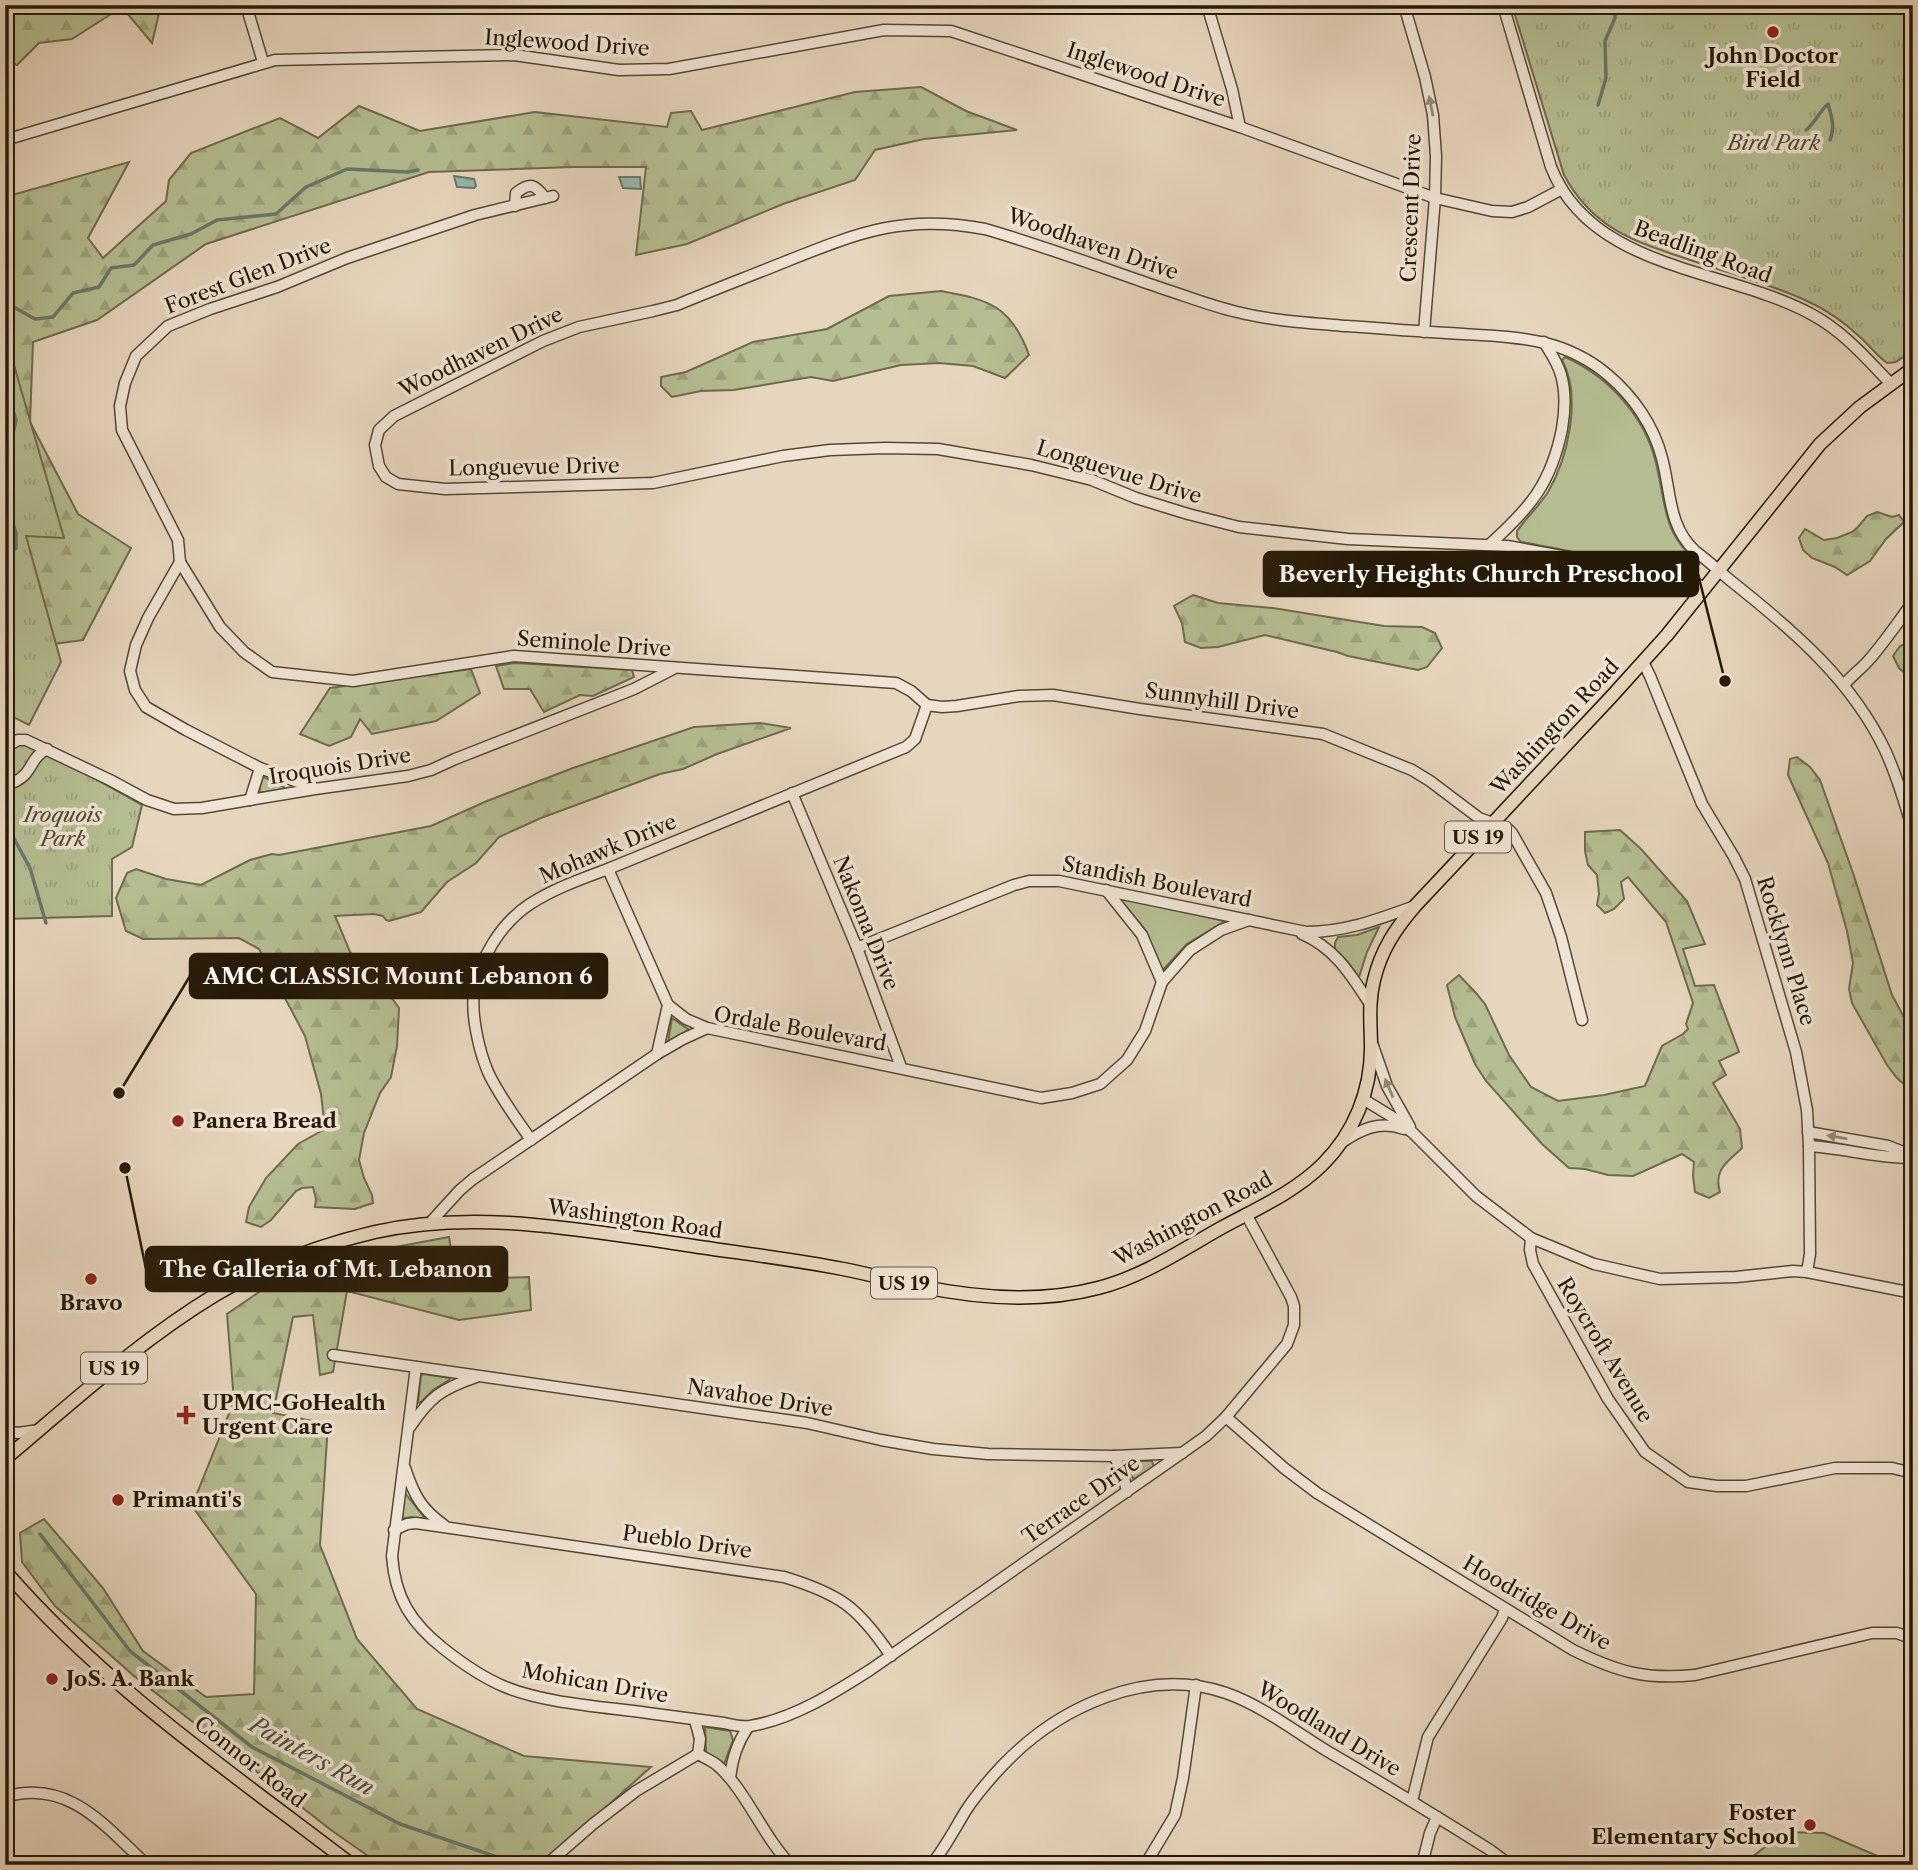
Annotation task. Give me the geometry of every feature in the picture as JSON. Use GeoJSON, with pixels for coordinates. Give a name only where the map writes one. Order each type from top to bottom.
{"type":"FeatureCollection","features":[{"type":"Feature","properties":{"kind":"main road","name":"Washington Road"},"geometry":{"type":"LineString","coordinates":[[5,1459],[106,1374],[213,1297],[284,1261],[373,1233],[429,1224],[483,1222],[547,1226],[821,1265],[939,1290],[1023,1296],[1064,1294],[1115,1283],[1148,1269],[1245,1214],[1300,1182],[1321,1165],[1340,1144],[1354,1121],[1363,1099],[1370,1066],[1370,1004],[1374,978],[1383,952],[1395,930],[1415,905],[1643,662],[1705,589],[1820,444],[1853,412],[1913,368]]}},
{"type":"Feature","properties":{"kind":"main road"},"geometry":{"type":"LineString","coordinates":[[5,1471],[17,1450]]}},
{"type":"Feature","properties":{"kind":"main road","name":"Connor Road"},"geometry":{"type":"LineString","coordinates":[[5,1571],[68,1637],[122,1685],[352,1865]]}},
{"type":"Feature","properties":{"kind":"street"},"geometry":{"type":"LineString","coordinates":[[246,5],[263,62]]}},
{"type":"Feature","properties":{"kind":"street"},"geometry":{"type":"LineString","coordinates":[[1207,5],[1232,89],[1240,127]]}},
{"type":"Feature","properties":{"kind":"street","name":"Crescent Drive"},"geometry":{"type":"LineString","coordinates":[[1404,5],[1425,77],[1433,115],[1436,156],[1424,332]]}},
{"type":"Feature","properties":{"kind":"street","name":"Beadling Road"},"geometry":{"type":"LineString","coordinates":[[1503,5],[1551,167],[1570,201],[1591,222],[1629,248],[1812,314],[1847,339],[1891,384]]}},
{"type":"Feature","properties":{"kind":"street","name":"Inglewood Drive"},"geometry":{"type":"LineString","coordinates":[[5,140],[275,60],[514,55],[619,70],[669,69],[884,30],[951,31],[1240,127],[1435,198],[1492,211],[1512,212],[1528,207],[1562,189]]}},
{"type":"Feature","properties":{"kind":"street","name":"Forest Glen Drive"},"geometry":{"type":"LineString","coordinates":[[180,562],[178,541],[122,430],[120,406],[124,383],[136,356],[168,326],[277,287],[347,258],[475,215],[549,197],[539,189],[527,185],[516,193],[515,205]]}},
{"type":"Feature","properties":{"kind":"street","name":"Woodhaven Drive"},"geometry":{"type":"LineString","coordinates":[[375,445],[379,430],[394,416],[542,341],[579,327],[653,312],[677,304],[869,230],[917,223],[985,229],[1207,303],[1264,318],[1518,337],[1544,342],[1571,352],[1597,367],[1632,400],[1657,442],[1671,507],[1677,524],[1691,547],[1797,636],[1844,685],[1863,711],[1884,749],[1901,790],[1913,831]]}},
{"type":"Feature","properties":{"kind":"street"},"geometry":{"type":"LineString","coordinates":[[1489,545],[1532,501],[1548,477],[1557,450],[1564,408],[1564,386],[1559,368],[1544,342]]}},
{"type":"Feature","properties":{"kind":"street","name":"Longuevue Drive"},"geometry":{"type":"LineString","coordinates":[[375,445],[379,466],[386,477],[398,485],[445,489],[653,483],[783,456],[831,450],[938,449],[1031,465],[1092,480],[1136,498],[1239,527],[1348,539],[1524,549],[1629,568],[1672,570],[1705,589]]}},
{"type":"Feature","properties":{"kind":"street"},"geometry":{"type":"LineString","coordinates":[[180,562],[136,645],[130,671],[135,690],[146,707],[260,768],[315,789]]}},
{"type":"Feature","properties":{"kind":"street","name":"Seminole Drive"},"geometry":{"type":"LineString","coordinates":[[180,562],[220,627],[244,652],[272,672],[353,681],[514,656],[896,683],[912,691],[927,705]]}},
{"type":"Feature","properties":{"kind":"street"},"geometry":{"type":"LineString","coordinates":[[1844,685],[1849,677],[1869,660],[1913,602]]}},
{"type":"Feature","properties":{"kind":"street","name":"Rocklynn Place"},"geometry":{"type":"LineString","coordinates":[[1643,662],[1702,804],[1734,856],[1749,890],[1796,1052],[1804,1091],[1809,1146],[1810,1254],[1807,1272]]}},
{"type":"Feature","properties":{"kind":"street","name":"Iroquois Drive"},"geometry":{"type":"LineString","coordinates":[[5,747],[18,740],[26,740],[147,800],[174,809],[202,808],[408,776],[431,770],[634,689],[675,668]]}},
{"type":"Feature","properties":{"kind":"street","name":"Sunnyhill Drive"},"geometry":{"type":"LineString","coordinates":[[927,705],[957,706],[1019,696],[1053,695],[1309,731],[1335,738],[1412,770],[1479,818],[1507,828],[1512,833],[1546,893],[1561,937],[1582,1020]]}},
{"type":"Feature","properties":{"kind":"street","name":"Mohawk Drive"},"geometry":{"type":"LineString","coordinates":[[531,1140],[488,1071],[476,1030],[474,993],[483,962],[500,931],[528,906],[560,887],[906,747],[915,739],[927,705]]}},
{"type":"Feature","properties":{"kind":"street"},"geometry":{"type":"LineString","coordinates":[[5,778],[14,782],[22,779],[40,753],[47,749]]}},
{"type":"Feature","properties":{"kind":"street"},"geometry":{"type":"LineString","coordinates":[[250,800],[260,768]]}},
{"type":"Feature","properties":{"kind":"street","name":"Nakoma Drive"},"geometry":{"type":"LineString","coordinates":[[792,793],[857,948],[901,1067]]}},
{"type":"Feature","properties":{"kind":"street"},"geometry":{"type":"LineString","coordinates":[[608,869],[668,1005],[686,1019],[707,1027]]}},
{"type":"Feature","properties":{"kind":"street","name":"Standish Boulevard"},"geometry":{"type":"LineString","coordinates":[[857,948],[1029,881],[1059,881],[1293,930],[1320,932],[1372,922],[1415,905]]}},
{"type":"Feature","properties":{"kind":"street"},"geometry":{"type":"LineString","coordinates":[[1105,890],[1142,934],[1162,982]]}},
{"type":"Feature","properties":{"kind":"street","name":"Ordale Boulevard"},"geometry":{"type":"LineString","coordinates":[[429,1224],[466,1184],[657,1054],[707,1027],[1041,1098],[1072,1093],[1100,1084],[1127,1060],[1145,1031],[1162,982],[1191,950],[1220,929],[1249,920]]}},
{"type":"Feature","properties":{"kind":"street"},"geometry":{"type":"LineString","coordinates":[[1293,930],[1317,941],[1334,954],[1350,972],[1370,1004]]}},
{"type":"Feature","properties":{"kind":"street"},"geometry":{"type":"LineString","coordinates":[[657,1054],[668,1005]]}},
{"type":"Feature","properties":{"kind":"street"},"geometry":{"type":"LineString","coordinates":[[1371,1040],[1387,1086],[1413,1133]]}},
{"type":"Feature","properties":{"kind":"street"},"geometry":{"type":"LineString","coordinates":[[1363,1099],[1413,1133],[1476,1196],[1531,1238],[1594,1264],[1660,1279],[1737,1278],[1793,1271],[1807,1272],[1913,1293]]}},
{"type":"Feature","properties":{"kind":"street"},"geometry":{"type":"LineString","coordinates":[[1340,1144],[1362,1130],[1378,1125],[1396,1126],[1413,1133]]}},
{"type":"Feature","properties":{"kind":"street"},"geometry":{"type":"LineString","coordinates":[[1808,1132],[1865,1148]]}},
{"type":"Feature","properties":{"kind":"street"},"geometry":{"type":"LineString","coordinates":[[1809,1146],[1888,1146],[1913,1157]]}},
{"type":"Feature","properties":{"kind":"street","name":"Terrace Drive"},"geometry":{"type":"LineString","coordinates":[[695,1720],[748,1727],[788,1715],[834,1693],[1206,1436],[1226,1417],[1287,1344],[1295,1316],[1287,1288],[1245,1214]]}},
{"type":"Feature","properties":{"kind":"street","name":"Roycroft Avenue"},"geometry":{"type":"LineString","coordinates":[[1531,1238],[1533,1264],[1608,1399],[1645,1452],[1688,1482],[1746,1486],[1835,1468],[1892,1468],[1913,1473]]}},
{"type":"Feature","properties":{"kind":"street","name":"Navahoe Drive"},"geometry":{"type":"LineString","coordinates":[[333,1356],[807,1423],[933,1449],[988,1454],[1114,1456],[1182,1453]]}},
{"type":"Feature","properties":{"kind":"street","name":"Mohican Drive"},"geometry":{"type":"LineString","coordinates":[[416,1367],[392,1556],[400,1597],[414,1621],[433,1640],[477,1673],[505,1687],[564,1701],[695,1720]]}},
{"type":"Feature","properties":{"kind":"street"},"geometry":{"type":"LineString","coordinates":[[408,1430],[436,1395],[452,1385],[479,1376]]}},
{"type":"Feature","properties":{"kind":"street","name":"Hoodridge Drive"},"geometry":{"type":"LineString","coordinates":[[1226,1417],[1274,1460],[1317,1493],[1573,1650],[1604,1666],[1657,1677],[1695,1675],[1872,1633],[1897,1633],[1913,1639]]}},
{"type":"Feature","properties":{"kind":"street"},"geometry":{"type":"LineString","coordinates":[[5,1431],[18,1433],[41,1429]]}},
{"type":"Feature","properties":{"kind":"street"},"geometry":{"type":"LineString","coordinates":[[1114,1456],[1123,1473],[1127,1492]]}},
{"type":"Feature","properties":{"kind":"street"},"geometry":{"type":"LineString","coordinates":[[404,1465],[419,1503],[448,1528]]}},
{"type":"Feature","properties":{"kind":"street","name":"Pueblo Drive"},"geometry":{"type":"LineString","coordinates":[[394,1530],[416,1523],[784,1577],[836,1596],[858,1613],[891,1656]]}},
{"type":"Feature","properties":{"kind":"street"},"geometry":{"type":"LineString","coordinates":[[1412,1801],[1428,1737],[1505,1609]]}},
{"type":"Feature","properties":{"kind":"street"},"geometry":{"type":"LineString","coordinates":[[1145,1865],[1175,1815],[1196,1685]]}},
{"type":"Feature","properties":{"kind":"street","name":"Woodland Drive"},"geometry":{"type":"LineString","coordinates":[[931,1865],[967,1810],[1003,1766],[1065,1716],[1099,1699],[1138,1687],[1196,1685],[1227,1694],[1262,1709],[1510,1865]]}},
{"type":"Feature","properties":{"kind":"street"},"geometry":{"type":"LineString","coordinates":[[695,1720],[700,1739],[698,1754]]}},
{"type":"Feature","properties":{"kind":"street"},"geometry":{"type":"LineString","coordinates":[[730,1778],[731,1762],[738,1741],[748,1727]]}},
{"type":"Feature","properties":{"kind":"street"},"geometry":{"type":"LineString","coordinates":[[698,1754],[716,1764],[730,1778],[761,1826],[791,1865]]}},
{"type":"Feature","properties":{"kind":"street"},"geometry":{"type":"LineString","coordinates":[[546,1865],[636,1790],[698,1754]]}},
{"type":"Feature","properties":{"kind":"street"},"geometry":{"type":"LineString","coordinates":[[5,1797],[37,1792],[73,1802],[90,1812],[147,1865]]}},
{"type":"Feature","properties":{"kind":"street"},"geometry":{"type":"LineString","coordinates":[[1422,1865],[1430,1832],[1437,1817]]}},
{"type":"Feature","properties":{"kind":"green space"},"geometry":{"type":"Polygon","coordinates":[[[5,5],[161,5],[152,43],[122,7],[72,39],[39,43],[17,65],[5,60],[5,5]]]}},
{"type":"Feature","properties":{"kind":"green space","name":"Bird Park"},"geometry":{"type":"Polygon","coordinates":[[[1512,5],[1913,5],[1913,61],[1908,65],[1913,72],[1913,350],[1896,362],[1887,363],[1848,326],[1828,312],[1762,283],[1647,245],[1615,230],[1587,208],[1564,175],[1512,5]]]}},
{"type":"Feature","properties":{"kind":"green space"},"geometry":{"type":"Polygon","coordinates":[[[921,87],[966,111],[1017,130],[924,139],[875,150],[855,180],[783,204],[687,244],[636,255],[646,167],[429,172],[206,244],[97,320],[33,342],[30,422],[78,514],[131,548],[83,640],[16,649],[5,707],[5,197],[129,162],[88,238],[103,258],[166,201],[169,180],[191,153],[280,118],[318,138],[359,106],[420,131],[535,112],[667,127],[671,113],[691,111],[702,130],[855,92],[921,87]]]}},
{"type":"Feature","properties":{"kind":"green space"},"geometry":{"type":"Polygon","coordinates":[[[941,291],[973,298],[997,308],[1015,326],[1029,355],[1005,378],[973,366],[939,363],[901,365],[833,381],[811,377],[672,397],[661,386],[661,377],[686,372],[753,342],[827,329],[889,296],[941,291]]]}},
{"type":"Feature","properties":{"kind":"green space"},"geometry":{"type":"Polygon","coordinates":[[[5,334],[64,538],[26,536],[61,662],[29,725],[5,713],[5,334]]]}},
{"type":"Feature","properties":{"kind":"green space"},"geometry":{"type":"Polygon","coordinates":[[[1565,357],[1610,386],[1634,414],[1651,446],[1667,518],[1678,542],[1700,563],[1695,569],[1677,562],[1629,561],[1594,556],[1521,542],[1517,537],[1517,531],[1548,492],[1566,445],[1572,409],[1568,375],[1562,360],[1565,357]]]}},
{"type":"Feature","properties":{"kind":"green space"},"geometry":{"type":"Polygon","coordinates":[[[1877,512],[1892,517],[1899,515],[1904,522],[1886,539],[1870,561],[1847,575],[1812,558],[1803,550],[1799,538],[1805,529],[1824,540],[1837,538],[1852,532],[1867,516],[1877,512]]]}},
{"type":"Feature","properties":{"kind":"green space"},"geometry":{"type":"Polygon","coordinates":[[[1193,595],[1218,603],[1273,608],[1384,626],[1422,627],[1435,633],[1442,648],[1427,667],[1418,670],[1265,635],[1218,647],[1201,648],[1185,642],[1182,623],[1174,606],[1193,595]]]}},
{"type":"Feature","properties":{"kind":"green space"},"geometry":{"type":"Polygon","coordinates":[[[1910,642],[1913,645],[1913,680],[1899,668],[1893,656],[1900,646],[1910,642]]]}},
{"type":"Feature","properties":{"kind":"green space"},"geometry":{"type":"Polygon","coordinates":[[[515,663],[632,670],[634,677],[593,696],[580,695],[544,712],[530,689],[504,689],[496,666],[515,663]]]}},
{"type":"Feature","properties":{"kind":"green space"},"geometry":{"type":"Polygon","coordinates":[[[471,669],[480,693],[436,721],[372,734],[360,719],[351,737],[329,746],[300,734],[330,688],[471,669]]]}},
{"type":"Feature","properties":{"kind":"green space"},"geometry":{"type":"Polygon","coordinates":[[[760,723],[791,728],[541,818],[499,837],[476,863],[447,882],[421,912],[389,921],[374,914],[335,916],[350,952],[399,1008],[397,1046],[391,1077],[380,1093],[364,1133],[359,1160],[373,1203],[355,1209],[315,1207],[313,1187],[302,1188],[261,1227],[246,1222],[249,1207],[266,1178],[298,1144],[325,1129],[321,1094],[305,1036],[259,949],[239,938],[143,939],[126,931],[116,898],[127,873],[136,869],[166,879],[201,885],[250,860],[272,854],[279,855],[431,826],[573,768],[694,727],[760,723]]]}},
{"type":"Feature","properties":{"kind":"green space","name":"Iroquois Park"},"geometry":{"type":"Polygon","coordinates":[[[19,736],[142,805],[132,847],[112,859],[112,916],[5,919],[5,744],[19,736]]]}},
{"type":"Feature","properties":{"kind":"green space"},"geometry":{"type":"Polygon","coordinates":[[[1797,757],[1810,767],[1820,780],[1892,995],[1913,1034],[1913,1092],[1887,1065],[1852,1003],[1849,989],[1853,963],[1828,863],[1788,775],[1790,759],[1797,757]]]}},
{"type":"Feature","properties":{"kind":"green space"},"geometry":{"type":"Polygon","coordinates":[[[262,776],[284,787],[284,789],[259,793],[262,776]]]}},
{"type":"Feature","properties":{"kind":"green space"},"geometry":{"type":"Polygon","coordinates":[[[1620,830],[1641,849],[1687,901],[1705,944],[1683,949],[1695,986],[1714,985],[1739,1052],[1719,1061],[1726,1075],[1713,1083],[1740,1129],[1742,1148],[1720,1172],[1720,1192],[1709,1198],[1695,1192],[1694,1162],[1682,1154],[1633,1176],[1608,1175],[1569,1168],[1542,1144],[1486,1081],[1475,1064],[1455,1017],[1447,985],[1459,975],[1485,1004],[1509,1055],[1531,1087],[1558,1101],[1645,1086],[1662,1046],[1688,1029],[1686,1024],[1693,1003],[1666,922],[1628,877],[1621,882],[1624,899],[1614,909],[1605,913],[1597,905],[1597,875],[1588,865],[1585,832],[1620,830]]]}},
{"type":"Feature","properties":{"kind":"green space"},"geometry":{"type":"Polygon","coordinates":[[[1118,897],[1225,921],[1187,944],[1161,972],[1146,931],[1118,897]]]}},
{"type":"Feature","properties":{"kind":"green space"},"geometry":{"type":"Polygon","coordinates":[[[1379,927],[1359,977],[1335,949],[1335,943],[1338,937],[1357,935],[1379,927]]]}},
{"type":"Feature","properties":{"kind":"green space"},"geometry":{"type":"Polygon","coordinates":[[[672,1018],[689,1030],[668,1042],[672,1018]]]}},
{"type":"Feature","properties":{"kind":"green space"},"geometry":{"type":"Polygon","coordinates":[[[449,1237],[456,1280],[529,1277],[531,1310],[459,1320],[347,1291],[333,1372],[320,1375],[313,1315],[293,1317],[273,1413],[328,1424],[320,1545],[357,1639],[417,1709],[524,1756],[651,1767],[541,1865],[381,1865],[331,1830],[134,1676],[55,1606],[22,1562],[20,1533],[44,1519],[103,1588],[143,1651],[206,1697],[254,1694],[256,1594],[192,1506],[234,1401],[227,1314],[262,1290],[348,1256],[449,1237]]]}},
{"type":"Feature","properties":{"kind":"green space"},"geometry":{"type":"Polygon","coordinates":[[[421,1375],[450,1378],[420,1403],[421,1375]]]}},
{"type":"Feature","properties":{"kind":"green space"},"geometry":{"type":"Polygon","coordinates":[[[1130,1461],[1152,1461],[1154,1467],[1134,1479],[1127,1465],[1130,1461]]]}},
{"type":"Feature","properties":{"kind":"green space"},"geometry":{"type":"Polygon","coordinates":[[[405,1493],[424,1517],[423,1519],[401,1519],[405,1493]]]}},
{"type":"Feature","properties":{"kind":"green space"},"geometry":{"type":"Polygon","coordinates":[[[705,1727],[730,1731],[733,1740],[724,1764],[706,1752],[705,1727]]]}},
{"type":"Feature","properties":{"kind":"green space"},"geometry":{"type":"Polygon","coordinates":[[[1784,1832],[1824,1833],[1896,1864],[1742,1865],[1784,1832]]]}},
{"type":"Feature","properties":{"kind":"water"},"geometry":{"type":"Polygon","coordinates":[[[454,176],[474,179],[476,186],[457,187],[454,176]]]}},
{"type":"Feature","properties":{"kind":"water"},"geometry":{"type":"Polygon","coordinates":[[[619,177],[640,177],[641,189],[623,188],[619,177]]]}},
{"type":"Feature","properties":{"kind":"waterway"},"geometry":{"type":"LineString","coordinates":[[1598,105],[1606,78],[1605,41],[1615,18],[1614,5]]}},
{"type":"Feature","properties":{"kind":"waterway"},"geometry":{"type":"LineString","coordinates":[[1806,130],[1828,104],[1833,127],[1830,140]]}},
{"type":"Feature","properties":{"kind":"waterway"},"geometry":{"type":"LineString","coordinates":[[5,302],[35,319],[53,317],[73,293],[99,287],[111,268],[134,265],[153,245],[191,234],[217,220],[276,214],[306,187],[347,169],[408,172],[418,170]]}},
{"type":"Feature","properties":{"kind":"waterway","name":"Painters Run"},"geometry":{"type":"LineString","coordinates":[[5,386],[16,420],[5,480]]}},
{"type":"Feature","properties":{"kind":"waterway","name":"Painters Run"},"geometry":{"type":"LineString","coordinates":[[5,499],[16,533],[16,548],[5,559]]}},
{"type":"Feature","properties":{"kind":"waterway","name":"Painters Run"},"geometry":{"type":"LineString","coordinates":[[5,593],[8,614],[5,681]]}},
{"type":"Feature","properties":{"kind":"waterway","name":"Painters Run"},"geometry":{"type":"LineString","coordinates":[[5,822],[30,868],[46,923]]}},
{"type":"Feature","properties":{"kind":"waterway","name":"Painters Run"},"geometry":{"type":"LineString","coordinates":[[40,1534],[130,1651],[252,1747],[400,1824],[518,1864]]}},
{"type":"Feature","properties":{"kind":"place","name":"John Doctor Field"},"geometry":{"type":"Point","coordinates":[1773,32]}},
{"type":"Feature","properties":{"kind":"place","name":"Beverly Heights Church Preschool"},"geometry":{"type":"Point","coordinates":[1725,681]}},
{"type":"Feature","properties":{"kind":"place","name":"AMC CLASSIC Mount Lebanon 6"},"geometry":{"type":"Point","coordinates":[119,1093]}},
{"type":"Feature","properties":{"kind":"place","name":"Panera Bread"},"geometry":{"type":"Point","coordinates":[178,1121]}},
{"type":"Feature","properties":{"kind":"place","name":"The Galleria of Mt. Lebanon"},"geometry":{"type":"Point","coordinates":[125,1168]}},
{"type":"Feature","properties":{"kind":"place","name":"Bravo"},"geometry":{"type":"Point","coordinates":[91,1279]}},
{"type":"Feature","properties":{"kind":"place","name":"UPMC-GoHealth Urgent Care"},"geometry":{"type":"Point","coordinates":[186,1415]}},
{"type":"Feature","properties":{"kind":"place","name":"Primanti's"},"geometry":{"type":"Point","coordinates":[118,1500]}},
{"type":"Feature","properties":{"kind":"place","name":"JoS. A. Bank"},"geometry":{"type":"Point","coordinates":[52,1679]}},
{"type":"Feature","properties":{"kind":"place","name":"Foster Elementary School"},"geometry":{"type":"Point","coordinates":[1810,1825]}}]}
